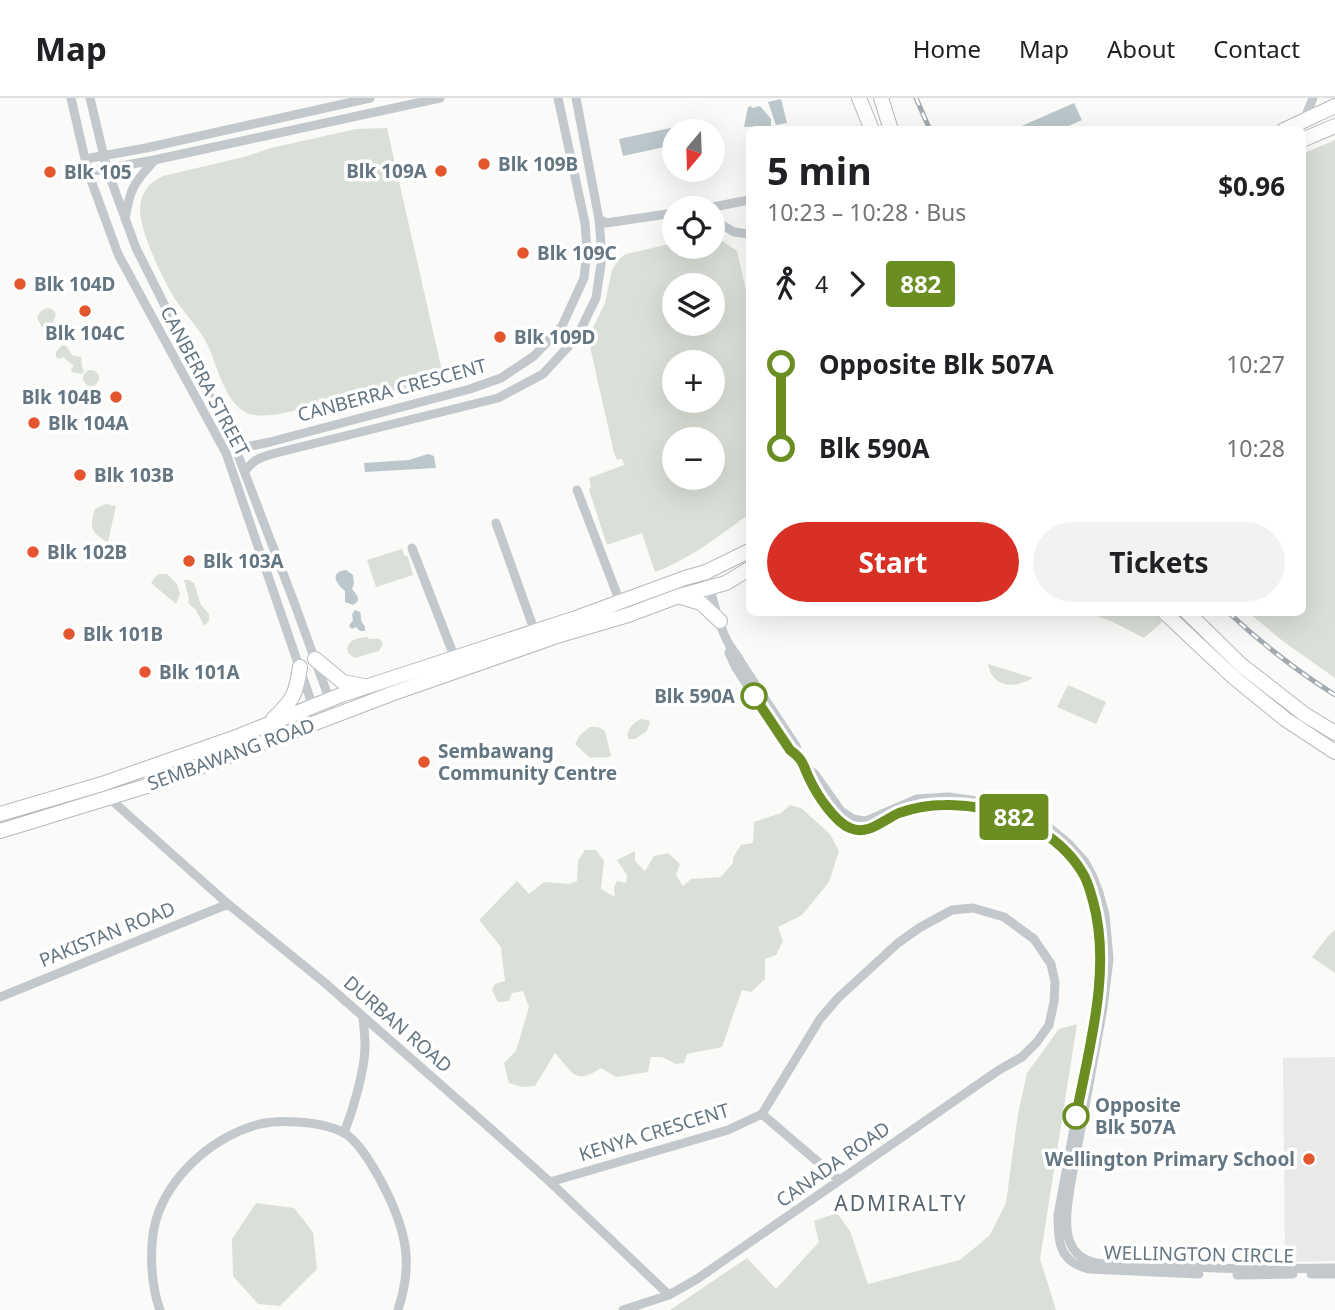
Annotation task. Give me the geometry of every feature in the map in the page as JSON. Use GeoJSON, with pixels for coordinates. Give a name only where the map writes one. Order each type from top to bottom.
{"type":"FeatureCollection","features":[{"type":"Feature","properties":{"kind":"main road"},"geometry":{"type":"LineString","coordinates":[[859,98],[870,126]]}},
{"type":"Feature","properties":{"kind":"main road"},"geometry":{"type":"LineString","coordinates":[[881,98],[890,126]]}},
{"type":"Feature","properties":{"kind":"main road"},"geometry":{"type":"LineString","coordinates":[[1293,126],[1335,106]]}},
{"type":"Feature","properties":{"kind":"main road"},"geometry":{"type":"LineString","coordinates":[[1306,138],[1335,126]]}},
{"type":"Feature","properties":{"kind":"main road","name":"SEMBAWANG ROAD"},"geometry":{"type":"LineString","coordinates":[[0,831],[163,781],[318,722],[536,632],[706,572],[746,552]]}},
{"type":"Feature","properties":{"kind":"main road","name":"SEMBAWANG ROAD"},"geometry":{"type":"LineString","coordinates":[[0,814],[102,784],[369,686],[458,664],[628,615],[679,596],[726,583],[746,571]]}},
{"type":"Feature","properties":{"kind":"main road"},"geometry":{"type":"LineString","coordinates":[[679,596],[701,603],[720,621]]}},
{"type":"Feature","properties":{"kind":"main road"},"geometry":{"type":"LineString","coordinates":[[1168,616],[1230,675],[1275,712],[1335,751]]}},
{"type":"Feature","properties":{"kind":"main road"},"geometry":{"type":"LineString","coordinates":[[1191,616],[1240,664],[1304,714],[1335,733]]}},
{"type":"Feature","properties":{"kind":"main road"},"geometry":{"type":"LineString","coordinates":[[314,659],[343,682],[369,686]]}},
{"type":"Feature","properties":{"kind":"main road"},"geometry":{"type":"LineString","coordinates":[[267,725],[293,698],[298,686],[300,667]]}},
{"type":"Feature","properties":{"kind":"street","name":"CANBERRA STREET"},"geometry":{"type":"LineString","coordinates":[[71,98],[88,172],[118,254],[226,453],[318,722]]}},
{"type":"Feature","properties":{"kind":"street","name":"CANBERRA STREET"},"geometry":{"type":"LineString","coordinates":[[90,98],[107,169],[125,221],[235,446],[335,715]]}},
{"type":"Feature","properties":{"kind":"street"},"geometry":{"type":"LineString","coordinates":[[85,159],[370,98]]}},
{"type":"Feature","properties":{"kind":"street"},"geometry":{"type":"LineString","coordinates":[[88,172],[440,98]]}},
{"type":"Feature","properties":{"kind":"street"},"geometry":{"type":"LineString","coordinates":[[1304,121],[1313,98]]}},
{"type":"Feature","properties":{"kind":"street","name":"CANBERRA CRESCENT"},"geometry":{"type":"LineString","coordinates":[[226,453],[235,446],[246,447],[270,442],[470,389],[501,378],[534,356],[562,326],[584,278],[587,252],[585,223],[557,99]]}},
{"type":"Feature","properties":{"kind":"street","name":"CANBERRA CRESCENT"},"geometry":{"type":"LineString","coordinates":[[245,472],[250,464],[260,457],[498,398],[543,374],[577,337],[596,298],[602,236],[576,99]]}},
{"type":"Feature","properties":{"kind":"street"},"geometry":{"type":"LineString","coordinates":[[125,221],[130,192],[154,160]]}},
{"type":"Feature","properties":{"kind":"street"},"geometry":{"type":"LineString","coordinates":[[725,205],[746,201]]}},
{"type":"Feature","properties":{"kind":"street"},"geometry":{"type":"LineString","coordinates":[[599,219],[606,223],[662,215]]}},
{"type":"Feature","properties":{"kind":"street"},"geometry":{"type":"LineString","coordinates":[[602,236],[611,228],[662,221]]}},
{"type":"Feature","properties":{"kind":"street"},"geometry":{"type":"LineString","coordinates":[[725,227],[734,232],[746,234]]}},
{"type":"Feature","properties":{"kind":"street"},"geometry":{"type":"LineString","coordinates":[[577,490],[620,602]]}},
{"type":"Feature","properties":{"kind":"street"},"geometry":{"type":"LineString","coordinates":[[496,523],[536,632]]}},
{"type":"Feature","properties":{"kind":"street"},"geometry":{"type":"LineString","coordinates":[[412,548],[458,664]]}},
{"type":"Feature","properties":{"kind":"street"},"geometry":{"type":"LineString","coordinates":[[706,572],[731,648],[737,653],[796,746],[806,768],[814,773],[853,824]]}},
{"type":"Feature","properties":{"kind":"street","name":"DURBAN ROAD"},"geometry":{"type":"LineString","coordinates":[[102,784],[108,799],[228,904],[325,983],[550,1182],[669,1295]]}},
{"type":"Feature","properties":{"kind":"street","name":"WELLINGTON CIRCLE"},"geometry":{"type":"LineString","coordinates":[[853,824],[917,799],[949,797],[999,804],[1028,815],[1057,833],[1077,852],[1093,877],[1105,915],[1109,959],[1103,1008],[1068,1202],[1068,1239],[1080,1257],[1096,1264],[1246,1269],[1335,1268]]}},
{"type":"Feature","properties":{"kind":"street","name":"WELLINGTON CIRCLE"},"geometry":{"type":"LineString","coordinates":[[853,824],[866,830],[915,808],[948,804],[982,808],[1009,815],[1052,838],[1083,873],[1098,918],[1100,980],[1058,1215],[1058,1232],[1065,1256],[1077,1265],[1089,1269],[1235,1275],[1335,1275]]}},
{"type":"Feature","properties":{"kind":"street","name":"PAKISTAN ROAD"},"geometry":{"type":"LineString","coordinates":[[0,997],[228,904]]}},
{"type":"Feature","properties":{"kind":"street","name":"CANADA ROAD"},"geometry":{"type":"LineString","coordinates":[[623,1310],[669,1295],[697,1279],[1021,1056],[1037,1042],[1049,1025],[1055,982],[1051,964],[1034,939],[1004,917],[973,908],[952,909],[898,943],[838,998],[820,1019],[762,1114]]}},
{"type":"Feature","properties":{"kind":"street"},"geometry":{"type":"LineString","coordinates":[[344,1133],[355,1101],[364,1057],[363,1018]]}},
{"type":"Feature","properties":{"kind":"street"},"geometry":{"type":"LineString","coordinates":[[762,1114],[839,1180]]}},
{"type":"Feature","properties":{"kind":"street","name":"KENYA CRESCENT"},"geometry":{"type":"LineString","coordinates":[[550,1182],[728,1129],[762,1114]]}},
{"type":"Feature","properties":{"kind":"street"},"geometry":{"type":"LineString","coordinates":[[160,1310],[155,1296],[151,1248],[158,1212],[174,1184],[214,1144],[261,1124],[281,1121],[314,1123],[344,1133],[379,1176],[399,1218],[405,1245],[407,1273],[398,1310]]}},
{"type":"Feature","properties":{"kind":"shaded area"},"geometry":{"type":"Polygon","coordinates":[[[781,99],[787,123],[776,125],[768,102],[781,99]]]}},
{"type":"Feature","properties":{"kind":"shaded area"},"geometry":{"type":"Polygon","coordinates":[[[1074,103],[1082,120],[1068,126],[1022,126],[1074,103]]]}},
{"type":"Feature","properties":{"kind":"shaded area"},"geometry":{"type":"Polygon","coordinates":[[[760,106],[771,119],[771,126],[744,127],[748,107],[760,106]]]}},
{"type":"Feature","properties":{"kind":"shaded area"},"geometry":{"type":"Polygon","coordinates":[[[387,128],[444,380],[387,392],[355,394],[285,413],[247,413],[239,408],[226,391],[205,340],[177,302],[159,270],[141,218],[140,208],[144,193],[154,181],[163,176],[356,129],[387,128]]]}},
{"type":"Feature","properties":{"kind":"shaded area"},"geometry":{"type":"Polygon","coordinates":[[[662,130],[662,148],[623,156],[619,139],[662,130]]]}},
{"type":"Feature","properties":{"kind":"shaded area"},"geometry":{"type":"Polygon","coordinates":[[[1335,140],[1335,678],[1253,616],[1306,616],[1306,152],[1335,140]]]}},
{"type":"Feature","properties":{"kind":"shaded area"},"geometry":{"type":"Polygon","coordinates":[[[725,243],[737,251],[746,291],[746,516],[692,554],[655,572],[642,533],[607,545],[589,490],[589,478],[624,465],[622,459],[617,460],[614,453],[588,338],[605,303],[612,270],[626,254],[662,246],[662,259],[725,259],[725,243]]]}},
{"type":"Feature","properties":{"kind":"shaded area"},"geometry":{"type":"Polygon","coordinates":[[[46,308],[52,309],[56,314],[51,327],[42,327],[37,318],[46,308]]]}},
{"type":"Feature","properties":{"kind":"shaded area"},"geometry":{"type":"Polygon","coordinates":[[[62,345],[66,346],[72,355],[81,357],[84,371],[82,374],[72,372],[74,366],[63,357],[56,357],[56,352],[62,345]]]}},
{"type":"Feature","properties":{"kind":"shaded area"},"geometry":{"type":"Polygon","coordinates":[[[91,370],[97,372],[97,384],[91,386],[85,384],[83,378],[85,372],[91,370]]]}},
{"type":"Feature","properties":{"kind":"shaded area"},"geometry":{"type":"Polygon","coordinates":[[[428,454],[434,456],[436,468],[365,472],[364,463],[409,460],[428,454]]]}},
{"type":"Feature","properties":{"kind":"shaded area"},"geometry":{"type":"Polygon","coordinates":[[[106,504],[116,506],[108,542],[95,533],[92,525],[95,509],[106,504]]]}},
{"type":"Feature","properties":{"kind":"shaded area"},"geometry":{"type":"Polygon","coordinates":[[[402,549],[408,557],[413,575],[376,587],[367,560],[402,549]]]}},
{"type":"Feature","properties":{"kind":"shaded area"},"geometry":{"type":"Polygon","coordinates":[[[346,570],[353,575],[352,589],[358,597],[353,605],[345,602],[345,591],[336,579],[337,573],[346,570]]]}},
{"type":"Feature","properties":{"kind":"shaded area"},"geometry":{"type":"Polygon","coordinates":[[[161,574],[167,574],[177,584],[180,594],[176,604],[151,583],[161,574]]]}},
{"type":"Feature","properties":{"kind":"shaded area"},"geometry":{"type":"Polygon","coordinates":[[[184,580],[194,583],[201,605],[209,614],[209,621],[204,626],[196,610],[188,603],[184,580]]]}},
{"type":"Feature","properties":{"kind":"shaded area"},"geometry":{"type":"Polygon","coordinates":[[[355,610],[360,612],[365,631],[349,626],[355,610]]]}},
{"type":"Feature","properties":{"kind":"shaded area"},"geometry":{"type":"Polygon","coordinates":[[[1096,616],[1157,616],[1162,622],[1144,638],[1096,616]]]}},
{"type":"Feature","properties":{"kind":"shaded area"},"geometry":{"type":"Polygon","coordinates":[[[367,637],[380,640],[383,644],[379,651],[355,658],[349,654],[347,649],[352,641],[367,637]]]}},
{"type":"Feature","properties":{"kind":"shaded area"},"geometry":{"type":"Polygon","coordinates":[[[988,664],[1033,678],[1019,684],[1005,684],[994,678],[988,664]]]}},
{"type":"Feature","properties":{"kind":"shaded area"},"geometry":{"type":"Polygon","coordinates":[[[1068,685],[1106,702],[1096,724],[1057,707],[1068,685]]]}},
{"type":"Feature","properties":{"kind":"shaded area"},"geometry":{"type":"Polygon","coordinates":[[[640,719],[650,722],[647,731],[635,739],[628,739],[629,730],[640,719]]]}},
{"type":"Feature","properties":{"kind":"shaded area"},"geometry":{"type":"Polygon","coordinates":[[[590,727],[605,731],[611,756],[590,758],[575,744],[580,735],[590,727]]]}},
{"type":"Feature","properties":{"kind":"shaded area"},"geometry":{"type":"Polygon","coordinates":[[[790,805],[801,808],[830,834],[839,851],[829,882],[802,915],[778,927],[783,941],[776,955],[765,959],[765,979],[751,992],[742,990],[722,1047],[687,1054],[684,1063],[676,1064],[662,1057],[651,1057],[648,1072],[616,1077],[601,1068],[579,1076],[570,1071],[555,1053],[535,1086],[522,1087],[509,1083],[504,1063],[516,1051],[529,1007],[523,991],[512,993],[509,1001],[498,1002],[492,990],[495,984],[505,981],[501,947],[479,920],[517,881],[529,894],[544,882],[569,884],[577,881],[578,861],[585,850],[596,850],[604,861],[601,889],[615,897],[614,887],[617,881],[626,883],[627,875],[617,860],[635,851],[635,861],[645,871],[654,856],[668,853],[680,864],[676,875],[683,886],[691,879],[721,877],[733,863],[741,845],[753,843],[754,822],[781,813],[790,805]]]}},
{"type":"Feature","properties":{"kind":"shaded area"},"geometry":{"type":"Polygon","coordinates":[[[1335,930],[1335,973],[1312,957],[1335,930]]]}},
{"type":"Feature","properties":{"kind":"shaded area"},"geometry":{"type":"Polygon","coordinates":[[[1077,1024],[1040,1259],[1056,1310],[670,1310],[747,1258],[776,1289],[819,1242],[814,1221],[837,1213],[850,1231],[868,1284],[960,1260],[990,1235],[1006,1203],[1018,1114],[1027,1073],[1059,1029],[1077,1024]]]}},
{"type":"Feature","properties":{"kind":"shaded area","name":"Wellington Primary School"},"geometry":{"type":"Polygon","coordinates":[[[1335,1057],[1335,1261],[1285,1262],[1283,1058],[1335,1057]]]}},
{"type":"Feature","properties":{"kind":"shaded area"},"geometry":{"type":"Polygon","coordinates":[[[256,1203],[294,1208],[313,1232],[317,1269],[280,1306],[258,1304],[233,1276],[232,1239],[256,1203]]]}},
{"type":"Feature","properties":{"kind":"railway"},"geometry":{"type":"LineString","coordinates":[[916,98],[928,126]]}},
{"type":"Feature","properties":{"kind":"railway"},"geometry":{"type":"LineString","coordinates":[[1232,616],[1280,656],[1335,695]]}},
{"type":"Feature","properties":{"kind":"bus line","name":"882"},"geometry":{"type":"LineString","coordinates":[[754,696],[790,750],[799,757],[809,778],[836,819],[848,827],[859,831],[866,830],[915,808],[948,804],[982,808],[999,811],[1040,830],[1075,861],[1088,884],[1101,940],[1100,980],[1076,1116]]}},
{"type":"Feature","properties":{"kind":"place","name":"Blk 109B"},"geometry":{"type":"Point","coordinates":[484,164]}},
{"type":"Feature","properties":{"kind":"place","name":"Blk 109A"},"geometry":{"type":"Point","coordinates":[441,171]}},
{"type":"Feature","properties":{"kind":"place","name":"Blk 105"},"geometry":{"type":"Point","coordinates":[50,172]}},
{"type":"Feature","properties":{"kind":"place","name":"Blk 109C"},"geometry":{"type":"Point","coordinates":[523,253]}},
{"type":"Feature","properties":{"kind":"place","name":"Blk 104D"},"geometry":{"type":"Point","coordinates":[20,284]}},
{"type":"Feature","properties":{"kind":"place","name":"Blk 104C"},"geometry":{"type":"Point","coordinates":[85,311]}},
{"type":"Feature","properties":{"kind":"place","name":"Blk 109D"},"geometry":{"type":"Point","coordinates":[500,337]}},
{"type":"Feature","properties":{"kind":"place","name":"Blk 104B"},"geometry":{"type":"Point","coordinates":[116,397]}},
{"type":"Feature","properties":{"kind":"place","name":"Blk 104A"},"geometry":{"type":"Point","coordinates":[34,423]}},
{"type":"Feature","properties":{"kind":"place","name":"Blk 103B"},"geometry":{"type":"Point","coordinates":[80,475]}},
{"type":"Feature","properties":{"kind":"place","name":"Blk 102B"},"geometry":{"type":"Point","coordinates":[33,552]}},
{"type":"Feature","properties":{"kind":"place","name":"Blk 103A"},"geometry":{"type":"Point","coordinates":[189,561]}},
{"type":"Feature","properties":{"kind":"place","name":"Blk 101B"},"geometry":{"type":"Point","coordinates":[69,634]}},
{"type":"Feature","properties":{"kind":"place","name":"Blk 101A"},"geometry":{"type":"Point","coordinates":[145,672]}},
{"type":"Feature","properties":{"kind":"place","name":"Blk 590A"},"geometry":{"type":"Point","coordinates":[754,696]}},
{"type":"Feature","properties":{"kind":"place","name":"Sembawang Community Centre"},"geometry":{"type":"Point","coordinates":[424,762]}},
{"type":"Feature","properties":{"kind":"place","name":"Opposite Blk 507A"},"geometry":{"type":"Point","coordinates":[1076,1116]}},
{"type":"Feature","properties":{"kind":"place","name":"Wellington Primary School"},"geometry":{"type":"Point","coordinates":[1309,1159]}},
{"type":"Feature","properties":{"kind":"district","name":"ADMIRALTY"},"geometry":{"type":"Point","coordinates":[901,1203]}}]}
